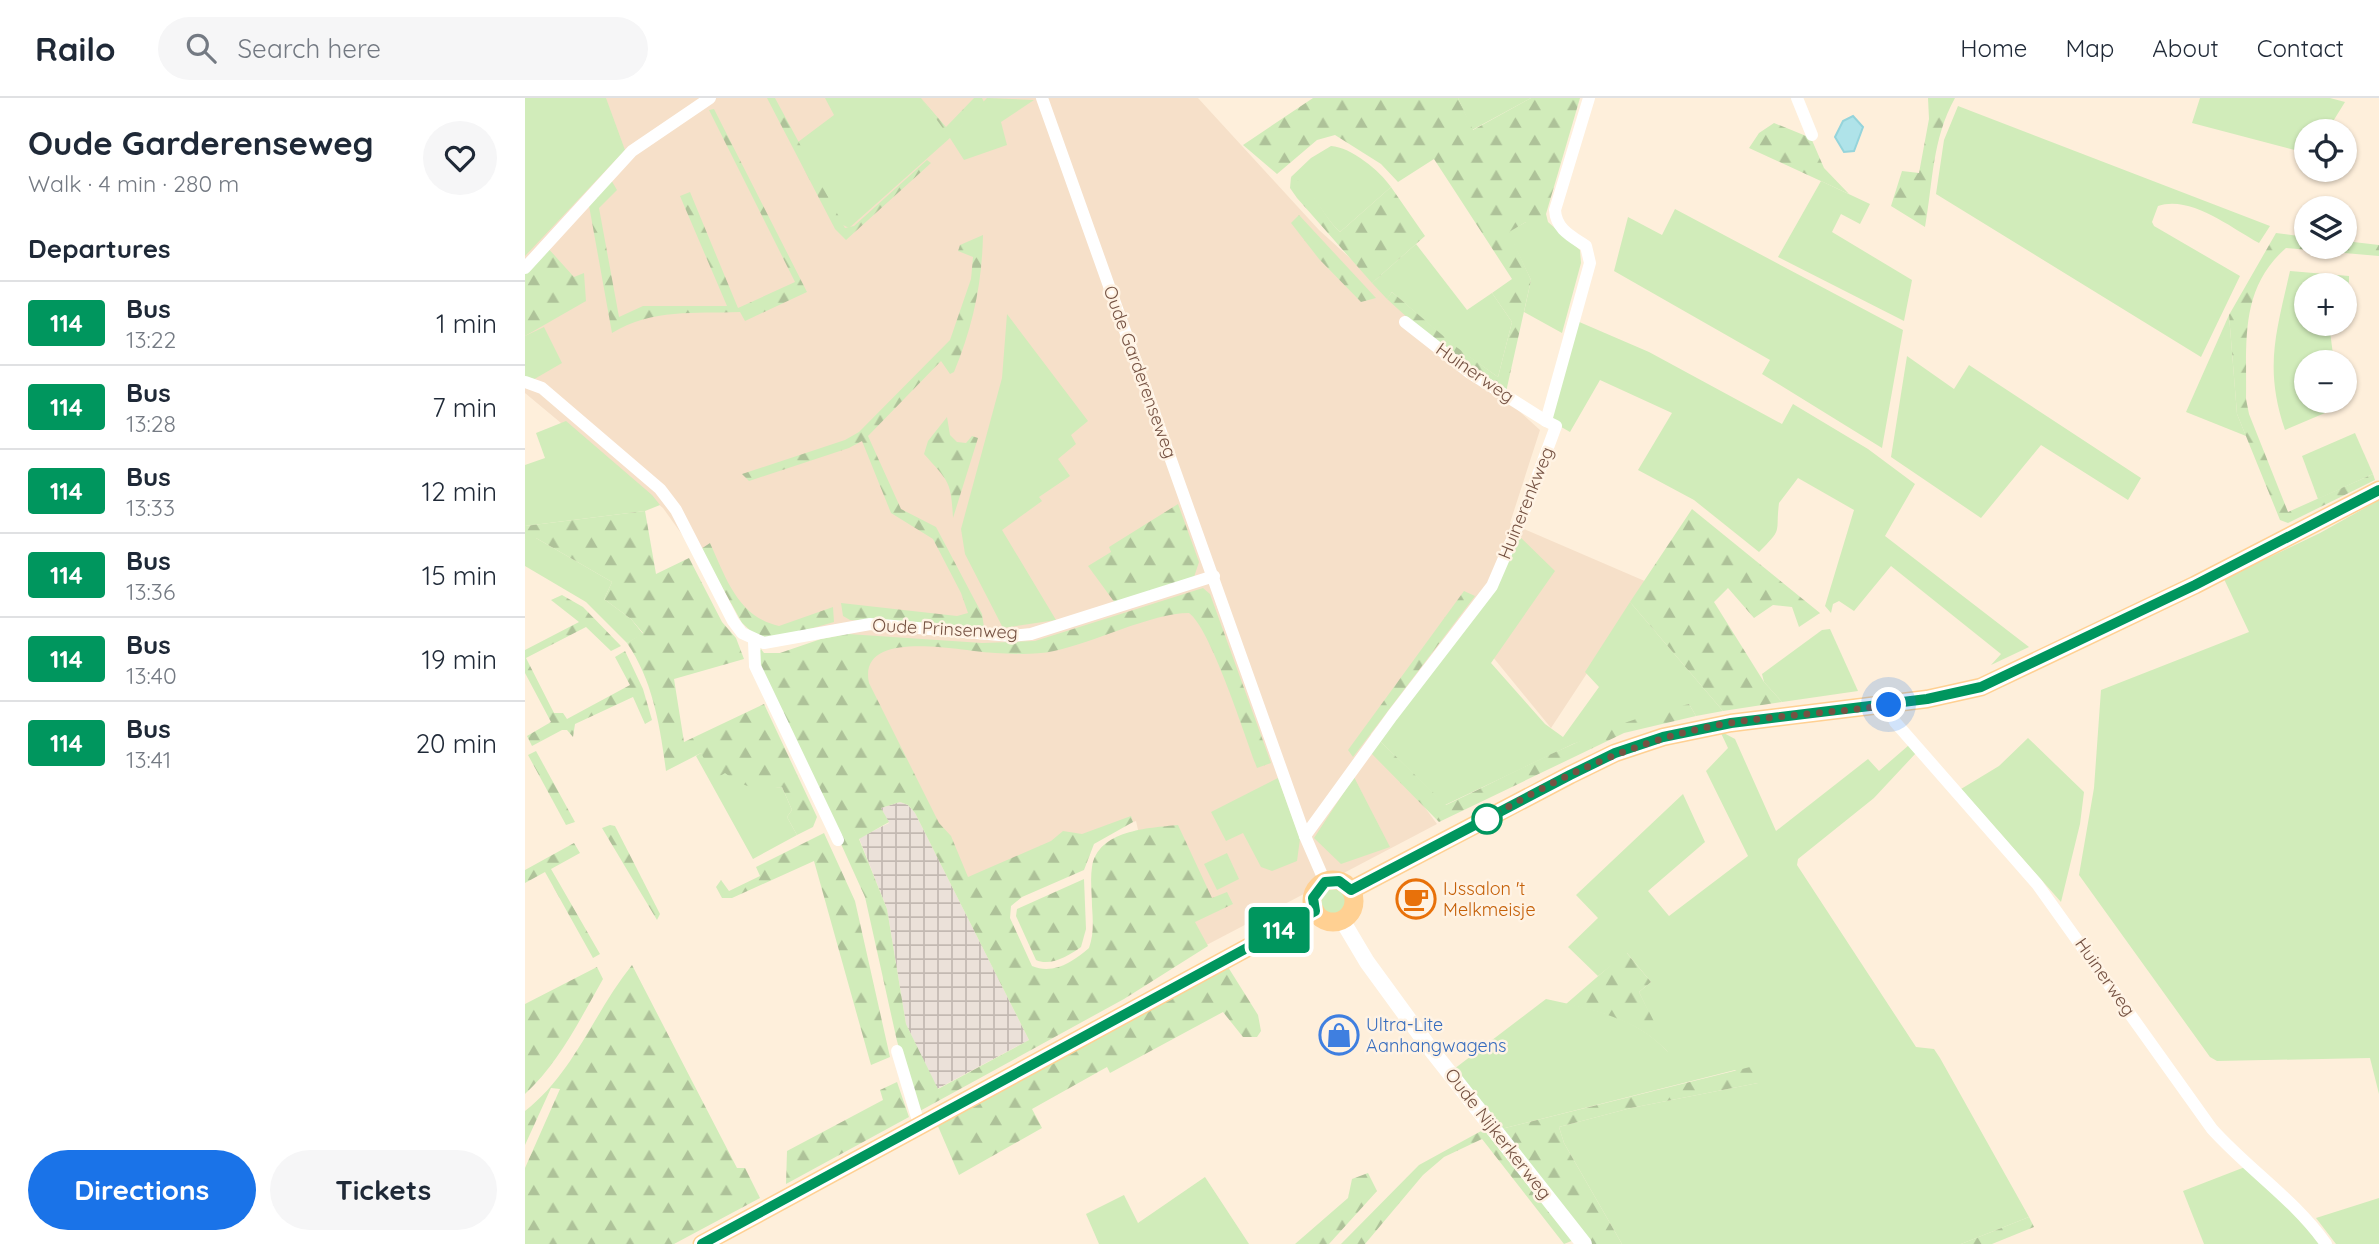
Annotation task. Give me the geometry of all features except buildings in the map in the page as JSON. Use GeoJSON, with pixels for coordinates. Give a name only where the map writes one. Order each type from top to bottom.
{"type":"FeatureCollection","features":[{"type":"Feature","properties":{"kind":"main road"},"geometry":{"type":"LineString","coordinates":[[1351,890],[1615,753],[1706,727],[1981,687],[2195,585],[2379,490]]}},
{"type":"Feature","properties":{"kind":"main road"},"geometry":{"type":"LineString","coordinates":[[1339,881],[1351,890],[1354,905],[1342,920],[1325,920],[1315,911],[1313,898],[1325,882],[1339,881]]}},
{"type":"Feature","properties":{"kind":"main road"},"geometry":{"type":"LineString","coordinates":[[702,1244],[1315,911]]}},
{"type":"Feature","properties":{"kind":"street"},"geometry":{"type":"LineString","coordinates":[[525,268],[598,184],[632,151],[710,98]]}},
{"type":"Feature","properties":{"kind":"street","name":"Oude Garderenseweg"},"geometry":{"type":"LineString","coordinates":[[1042,98],[1305,836],[1325,882]]}},
{"type":"Feature","properties":{"kind":"street","name":"Huinerenkweg"},"geometry":{"type":"LineString","coordinates":[[1305,836],[1392,716],[1492,586],[1527,507],[1556,426],[1546,421],[1590,263],[1586,246],[1562,230],[1555,221],[1555,211],[1589,98]]}},
{"type":"Feature","properties":{"kind":"street"},"geometry":{"type":"LineString","coordinates":[[1797,98],[1812,135]]}},
{"type":"Feature","properties":{"kind":"street","name":"Huinerweg"},"geometry":{"type":"LineString","coordinates":[[1405,322],[1470,373],[1546,421]]}},
{"type":"Feature","properties":{"kind":"street"},"geometry":{"type":"LineString","coordinates":[[525,382],[541,388],[660,489],[676,510],[733,621],[742,633],[754,641],[755,666],[838,840]]}},
{"type":"Feature","properties":{"kind":"street","name":"Oude Prinsenweg"},"geometry":{"type":"LineString","coordinates":[[754,641],[787,641],[843,627],[870,624],[985,635],[1031,634],[1213,576]]}},
{"type":"Feature","properties":{"kind":"street","name":"Huinerweg"},"geometry":{"type":"LineString","coordinates":[[1882,703],[1895,722],[2045,894],[2212,1129],[2230,1149],[2305,1215],[2326,1244]]}},
{"type":"Feature","properties":{"kind":"street","name":"Oude Nijkerkerweg"},"geometry":{"type":"LineString","coordinates":[[1342,920],[1367,962],[1429,1047],[1584,1244]]}},
{"type":"Feature","properties":{"kind":"street"},"geometry":{"type":"LineString","coordinates":[[897,1051],[919,1124]]}},
{"type":"Feature","properties":{"kind":"shaded area"},"geometry":{"type":"Polygon","coordinates":[[[525,98],[1198,98],[1319,230],[1540,430],[1510,523],[1647,582],[1551,728],[1465,623],[1371,734],[1437,824],[1197,950],[1152,892],[1136,821],[963,879],[827,628],[761,645],[663,508],[525,393],[525,98]]]}},
{"type":"Feature","properties":{"kind":"shaded area"},"geometry":{"type":"Polygon","coordinates":[[[900,802],[908,805],[915,813],[1029,1040],[937,1089],[906,1024],[887,909],[859,838],[889,823],[881,808],[900,802]]]}},
{"type":"Feature","properties":{"kind":"green space"},"geometry":{"type":"Polygon","coordinates":[[[525,98],[606,98],[625,150],[525,256],[525,98]]]}},
{"type":"Feature","properties":{"kind":"green space"},"geometry":{"type":"Polygon","coordinates":[[[767,98],[775,98],[845,228],[854,226],[927,160],[931,163],[846,240],[835,229],[767,98]]]}},
{"type":"Feature","properties":{"kind":"green space"},"geometry":{"type":"Polygon","coordinates":[[[825,98],[921,98],[950,137],[987,98],[1034,100],[1001,122],[1007,145],[964,160],[950,138],[849,228],[841,224],[798,142],[834,115],[825,98]]]}},
{"type":"Feature","properties":{"kind":"green space"},"geometry":{"type":"Polygon","coordinates":[[[921,98],[946,127],[974,98],[982,98],[984,102],[950,138],[921,98]]]}},
{"type":"Feature","properties":{"kind":"green space"},"geometry":{"type":"Polygon","coordinates":[[[1313,98],[1458,98],[1473,130],[1531,98],[1580,98],[1546,214],[1548,222],[1526,222],[1509,232],[1531,280],[1506,392],[1421,330],[1387,299],[1392,292],[1455,346],[1498,377],[1512,322],[1492,293],[1512,279],[1434,159],[1398,182],[1381,164],[1335,135],[1317,140],[1277,174],[1243,145],[1313,98]]]}},
{"type":"Feature","properties":{"kind":"green space"},"geometry":{"type":"Polygon","coordinates":[[[1458,98],[1531,98],[1472,130],[1458,98]]]}},
{"type":"Feature","properties":{"kind":"green space"},"geometry":{"type":"Polygon","coordinates":[[[1928,98],[1955,98],[1947,113],[1934,161],[1925,227],[1891,206],[1902,171],[1919,173],[1929,119],[1928,98]]]}},
{"type":"Feature","properties":{"kind":"green space"},"geometry":{"type":"Polygon","coordinates":[[[2200,98],[2330,98],[2345,102],[2334,119],[2294,119],[2294,150],[2192,123],[2200,98]]]}},
{"type":"Feature","properties":{"kind":"green space"},"geometry":{"type":"Polygon","coordinates":[[[1958,106],[2270,226],[2259,243],[2197,209],[2171,204],[2158,206],[2152,222],[2154,226],[2240,276],[2201,357],[1936,194],[1944,140],[1958,106]]]}},
{"type":"Feature","properties":{"kind":"green space"},"geometry":{"type":"Polygon","coordinates":[[[714,109],[807,292],[745,321],[740,312],[674,314],[643,319],[612,333],[588,200],[610,178],[617,190],[599,208],[619,317],[643,306],[727,306],[680,196],[690,192],[738,308],[795,282],[709,110],[714,109]]]}},
{"type":"Feature","properties":{"kind":"green space"},"geometry":{"type":"Polygon","coordinates":[[[1774,123],[1811,138],[1824,168],[1849,194],[1749,148],[1759,133],[1774,123]]]}},
{"type":"Feature","properties":{"kind":"green space"},"geometry":{"type":"Polygon","coordinates":[[[1331,146],[1339,147],[1364,161],[1391,187],[1340,232],[1305,188],[1291,177],[1311,158],[1331,146]]]}},
{"type":"Feature","properties":{"kind":"green space"},"geometry":{"type":"Polygon","coordinates":[[[1291,177],[1305,186],[1340,232],[1391,187],[1425,236],[1372,283],[1297,198],[1290,188],[1291,177]]]}},
{"type":"Feature","properties":{"kind":"green space"},"geometry":{"type":"Polygon","coordinates":[[[1821,181],[1870,204],[1860,224],[1841,214],[1832,232],[1912,280],[1904,321],[1778,257],[1821,181]]]}},
{"type":"Feature","properties":{"kind":"green space"},"geometry":{"type":"Polygon","coordinates":[[[1675,209],[1903,330],[1882,448],[1762,374],[1770,360],[1614,271],[1628,217],[1662,235],[1675,209]]]}},
{"type":"Feature","properties":{"kind":"green space"},"geometry":{"type":"Polygon","coordinates":[[[1299,215],[1376,298],[1361,302],[1319,259],[1291,223],[1299,215]]]}},
{"type":"Feature","properties":{"kind":"green space"},"geometry":{"type":"Polygon","coordinates":[[[1526,222],[1548,222],[1580,250],[1581,263],[1562,333],[1524,312],[1531,280],[1508,232],[1526,222]]]}},
{"type":"Feature","properties":{"kind":"green space"},"geometry":{"type":"Polygon","coordinates":[[[2276,233],[2294,235],[2294,249],[2286,248],[2271,264],[2253,299],[2247,337],[2246,399],[2249,414],[2288,512],[2373,474],[2375,480],[2288,523],[2280,520],[2237,414],[2229,315],[2276,233]]]}},
{"type":"Feature","properties":{"kind":"green space"},"geometry":{"type":"Polygon","coordinates":[[[983,235],[981,271],[975,305],[954,372],[950,374],[941,361],[868,436],[901,509],[936,527],[982,614],[984,627],[850,620],[843,616],[841,603],[957,616],[968,613],[961,593],[933,539],[891,513],[862,441],[849,448],[749,481],[742,474],[845,440],[859,432],[950,340],[971,279],[973,257],[958,251],[960,245],[983,235]]]}},
{"type":"Feature","properties":{"kind":"green space"},"geometry":{"type":"Polygon","coordinates":[[[2357,242],[2379,245],[2379,256],[2357,254],[2357,242]]]}},
{"type":"Feature","properties":{"kind":"green space"},"geometry":{"type":"Polygon","coordinates":[[[1416,244],[1467,310],[1492,293],[1512,322],[1498,377],[1454,346],[1392,292],[1387,299],[1372,283],[1416,244]]]}},
{"type":"Feature","properties":{"kind":"green space"},"geometry":{"type":"Polygon","coordinates":[[[546,246],[574,277],[584,273],[586,301],[525,336],[525,272],[546,246]]]}},
{"type":"Feature","properties":{"kind":"green space"},"geometry":{"type":"Polygon","coordinates":[[[2290,271],[2314,273],[2294,273],[2294,336],[2331,336],[2332,350],[2294,350],[2294,413],[2325,413],[2285,430],[2275,388],[2274,350],[2290,271]]]}},
{"type":"Feature","properties":{"kind":"green space"},"geometry":{"type":"Polygon","coordinates":[[[1007,314],[1088,421],[1071,435],[1076,444],[1058,459],[1070,476],[1039,497],[1042,501],[1002,530],[1056,620],[1003,628],[965,554],[961,529],[1002,378],[1007,314]]]}},
{"type":"Feature","properties":{"kind":"green space"},"geometry":{"type":"Polygon","coordinates":[[[2229,315],[2237,414],[2246,436],[2186,412],[2229,315]]]}},
{"type":"Feature","properties":{"kind":"green space"},"geometry":{"type":"Polygon","coordinates":[[[1577,321],[1649,352],[1782,424],[1793,404],[1868,449],[1915,484],[1885,536],[2029,647],[1991,665],[2001,654],[1891,566],[1854,611],[1839,601],[1833,604],[1831,613],[1825,606],[1854,510],[1798,478],[1779,503],[1775,534],[1759,552],[1694,500],[1638,470],[1672,413],[1600,380],[1570,432],[1549,420],[1577,321]]]}},
{"type":"Feature","properties":{"kind":"green space"},"geometry":{"type":"Polygon","coordinates":[[[544,327],[562,363],[531,381],[525,378],[525,336],[544,327]]]}},
{"type":"Feature","properties":{"kind":"green space"},"geometry":{"type":"Polygon","coordinates":[[[1907,356],[1954,389],[1969,365],[2141,478],[2128,500],[2041,445],[1981,518],[1891,457],[1907,356]]]}},
{"type":"Feature","properties":{"kind":"green space"},"geometry":{"type":"Polygon","coordinates":[[[947,417],[950,435],[957,442],[966,443],[972,436],[978,438],[953,518],[950,489],[924,454],[928,441],[947,417]]]}},
{"type":"Feature","properties":{"kind":"green space"},"geometry":{"type":"Polygon","coordinates":[[[566,421],[652,495],[660,505],[645,511],[525,526],[525,465],[545,458],[536,433],[566,421]]]}},
{"type":"Feature","properties":{"kind":"green space"},"geometry":{"type":"Polygon","coordinates":[[[2355,433],[2373,474],[2318,499],[2302,456],[2355,433]]]}},
{"type":"Feature","properties":{"kind":"green space"},"geometry":{"type":"Polygon","coordinates":[[[2379,500],[2379,1094],[2370,1058],[2217,1061],[2210,1057],[2079,875],[2094,788],[2101,690],[2249,632],[2224,579],[2320,533],[2379,500]]]}},
{"type":"Feature","properties":{"kind":"green space"},"geometry":{"type":"Polygon","coordinates":[[[1178,504],[1199,562],[1194,577],[1115,603],[1088,566],[1111,552],[1109,547],[1178,504]]]}},
{"type":"Feature","properties":{"kind":"green space"},"geometry":{"type":"Polygon","coordinates":[[[1692,509],[1820,613],[1799,627],[1792,607],[1773,605],[1754,618],[1728,588],[1714,602],[1764,682],[1782,702],[1723,711],[1630,602],[1692,509]]]}},
{"type":"Feature","properties":{"kind":"green space"},"geometry":{"type":"Polygon","coordinates":[[[645,511],[656,574],[689,558],[722,622],[736,638],[744,659],[674,679],[684,742],[764,704],[817,817],[813,827],[797,835],[787,817],[792,810],[782,787],[751,787],[725,773],[715,779],[701,753],[666,771],[658,721],[649,688],[627,643],[643,633],[631,619],[604,599],[612,582],[536,538],[525,540],[525,526],[645,511]]]}},
{"type":"Feature","properties":{"kind":"green space"},"geometry":{"type":"Polygon","coordinates":[[[1517,534],[1555,571],[1491,663],[1545,724],[1563,737],[1599,687],[1585,672],[1630,602],[1723,711],[1696,716],[1689,704],[1573,744],[1445,805],[1379,740],[1472,617],[1517,534]]]}},
{"type":"Feature","properties":{"kind":"green space"},"geometry":{"type":"Polygon","coordinates":[[[529,537],[536,538],[612,582],[604,599],[631,619],[643,634],[627,643],[586,602],[525,566],[525,540],[529,537]]]}},
{"type":"Feature","properties":{"kind":"green space"},"geometry":{"type":"Polygon","coordinates":[[[710,543],[735,594],[753,614],[779,626],[833,607],[834,622],[785,636],[764,637],[753,633],[742,623],[701,549],[710,543]]]}},
{"type":"Feature","properties":{"kind":"green space"},"geometry":{"type":"Polygon","coordinates":[[[1203,588],[1210,594],[1271,763],[1257,768],[1217,661],[1198,623],[1189,613],[1158,618],[1047,652],[1002,653],[916,646],[895,648],[879,654],[870,665],[869,683],[939,823],[951,836],[968,877],[1051,841],[1063,831],[1082,834],[1131,816],[1133,822],[1094,844],[1084,870],[1022,897],[1011,906],[1010,918],[1032,966],[1048,969],[1062,966],[1089,948],[1093,927],[1092,867],[1096,855],[1104,845],[1126,833],[1178,825],[1212,898],[1227,892],[1233,904],[1195,922],[1208,946],[1124,999],[918,1112],[897,1041],[865,897],[756,656],[761,649],[764,653],[780,653],[821,639],[848,634],[982,643],[1035,641],[1203,588]],[[900,802],[881,808],[889,822],[859,839],[887,909],[906,1024],[938,1089],[1029,1040],[915,813],[908,805],[900,802]]]}},
{"type":"Feature","properties":{"kind":"green space"},"geometry":{"type":"Polygon","coordinates":[[[1464,591],[1475,596],[1353,757],[1348,750],[1464,591]]]}},
{"type":"Feature","properties":{"kind":"green space"},"geometry":{"type":"Polygon","coordinates":[[[562,595],[583,607],[621,646],[611,651],[586,627],[526,658],[554,713],[563,713],[567,719],[630,685],[615,657],[625,651],[643,689],[652,720],[645,724],[633,697],[575,724],[573,737],[567,730],[562,730],[532,746],[527,736],[551,722],[525,673],[525,650],[579,622],[551,600],[562,595]]]}},
{"type":"Feature","properties":{"kind":"green space"},"geometry":{"type":"Polygon","coordinates":[[[1830,629],[1858,691],[1782,702],[1764,682],[1762,674],[1822,630],[1830,629]]]}},
{"type":"Feature","properties":{"kind":"green space"},"geometry":{"type":"Polygon","coordinates":[[[1689,704],[1696,716],[1624,733],[1439,822],[1370,752],[1379,740],[1446,805],[1595,735],[1657,712],[1689,704]]]}},
{"type":"Feature","properties":{"kind":"green space"},"geometry":{"type":"Polygon","coordinates":[[[1720,731],[1735,739],[1776,831],[1868,759],[1879,771],[1909,745],[1916,753],[1874,798],[1798,859],[1797,865],[1916,1047],[1934,1049],[1940,1058],[2029,1217],[1961,1244],[1622,1244],[1564,1143],[1559,1127],[1631,1108],[1758,1083],[1735,1070],[1501,1129],[1454,1069],[1546,999],[1596,1011],[1627,1022],[1668,1052],[1639,992],[1651,982],[1627,953],[1598,976],[1568,947],[1598,918],[1576,895],[1683,794],[1705,842],[1648,891],[1669,916],[1748,856],[1706,771],[1728,748],[1720,731]]]}},
{"type":"Feature","properties":{"kind":"green space"},"geometry":{"type":"Polygon","coordinates":[[[2028,738],[2084,792],[2080,824],[2061,902],[1961,789],[1999,766],[2028,738]]]}},
{"type":"Feature","properties":{"kind":"green space"},"geometry":{"type":"Polygon","coordinates":[[[536,751],[575,822],[566,825],[528,755],[536,751]]]}},
{"type":"Feature","properties":{"kind":"green space"},"geometry":{"type":"Polygon","coordinates":[[[701,753],[738,779],[759,786],[782,787],[792,810],[787,817],[797,835],[753,859],[696,756],[701,753]]]}},
{"type":"Feature","properties":{"kind":"green space"},"geometry":{"type":"Polygon","coordinates":[[[1354,777],[1390,847],[1341,864],[1314,838],[1354,777]]]}},
{"type":"Feature","properties":{"kind":"green space"},"geometry":{"type":"Polygon","coordinates":[[[1278,778],[1300,839],[1297,861],[1272,871],[1261,867],[1243,833],[1226,841],[1211,812],[1278,778]]]}},
{"type":"Feature","properties":{"kind":"green space"},"geometry":{"type":"Polygon","coordinates":[[[615,826],[660,914],[657,920],[602,828],[615,826]]]}},
{"type":"Feature","properties":{"kind":"green space"},"geometry":{"type":"Polygon","coordinates":[[[824,833],[855,901],[890,1057],[871,1065],[814,861],[732,898],[722,898],[716,887],[721,880],[729,891],[760,876],[756,867],[824,833]]]}},
{"type":"Feature","properties":{"kind":"green space"},"geometry":{"type":"Polygon","coordinates":[[[574,843],[580,853],[551,869],[600,954],[593,958],[545,872],[525,883],[525,870],[574,843]]]}},
{"type":"Feature","properties":{"kind":"green space"},"geometry":{"type":"Polygon","coordinates":[[[1227,853],[1239,879],[1217,890],[1204,864],[1227,853]]]}},
{"type":"Feature","properties":{"kind":"green space"},"geometry":{"type":"Polygon","coordinates":[[[1084,879],[1086,929],[1081,947],[1053,961],[1036,960],[1016,916],[1017,909],[1084,879]]]}},
{"type":"Feature","properties":{"kind":"green space"},"geometry":{"type":"Polygon","coordinates":[[[1333,886],[1343,891],[1348,901],[1343,911],[1333,916],[1323,911],[1318,901],[1323,891],[1333,886]]]}},
{"type":"Feature","properties":{"kind":"green space"},"geometry":{"type":"Polygon","coordinates":[[[1626,952],[1651,982],[1639,992],[1671,1055],[1636,1027],[1596,1011],[1566,1004],[1626,952]]]}},
{"type":"Feature","properties":{"kind":"green space"},"geometry":{"type":"Polygon","coordinates":[[[632,965],[737,1168],[745,1168],[760,1198],[674,1244],[525,1244],[525,1168],[560,1089],[551,1088],[525,1145],[525,1111],[557,1079],[632,965]]]}},
{"type":"Feature","properties":{"kind":"green space"},"geometry":{"type":"Polygon","coordinates":[[[597,967],[603,979],[586,1009],[559,1055],[525,1094],[525,1004],[597,967]]]}},
{"type":"Feature","properties":{"kind":"green space"},"geometry":{"type":"Polygon","coordinates":[[[1228,967],[1258,1015],[1261,1031],[1257,1037],[1243,1037],[1223,1012],[1110,1073],[1107,1067],[1032,1109],[1042,1128],[959,1175],[937,1124],[1228,967]]]}},
{"type":"Feature","properties":{"kind":"green space"},"geometry":{"type":"Polygon","coordinates":[[[1758,1065],[1762,1081],[1758,1083],[1631,1108],[1559,1127],[1564,1143],[1622,1244],[1591,1244],[1501,1129],[1758,1065]]]}},
{"type":"Feature","properties":{"kind":"green space"},"geometry":{"type":"Polygon","coordinates":[[[897,1082],[909,1117],[786,1184],[787,1151],[883,1100],[880,1090],[897,1082]]]}},
{"type":"Feature","properties":{"kind":"green space"},"geometry":{"type":"Polygon","coordinates":[[[1483,1130],[1492,1131],[1574,1240],[1564,1244],[1482,1139],[1444,1157],[1423,1175],[1365,1244],[1341,1244],[1419,1165],[1483,1130]]]}},
{"type":"Feature","properties":{"kind":"green space"},"geometry":{"type":"Polygon","coordinates":[[[2245,1167],[2268,1186],[2323,1244],[2204,1244],[2183,1191],[2245,1167]]]}},
{"type":"Feature","properties":{"kind":"green space"},"geometry":{"type":"Polygon","coordinates":[[[1368,1173],[1377,1191],[1329,1244],[1295,1244],[1348,1198],[1352,1179],[1368,1173]]]}},
{"type":"Feature","properties":{"kind":"green space"},"geometry":{"type":"Polygon","coordinates":[[[1205,1177],[1249,1244],[1099,1244],[1086,1214],[1124,1195],[1138,1223],[1205,1177]]]}},
{"type":"Feature","properties":{"kind":"green space"},"geometry":{"type":"Polygon","coordinates":[[[2379,1198],[2379,1244],[2336,1244],[2316,1218],[2379,1198]]]}},
{"type":"Feature","properties":{"kind":"green space"},"geometry":{"type":"Polygon","coordinates":[[[2029,1217],[2034,1227],[1992,1244],[1961,1244],[2029,1217]]]}},
{"type":"Feature","properties":{"kind":"water"},"geometry":{"type":"Polygon","coordinates":[[[1853,116],[1863,127],[1854,151],[1844,152],[1835,137],[1843,121],[1853,116]]]}},
{"type":"Feature","properties":{"kind":"bus line","name":"114"},"geometry":{"type":"LineString","coordinates":[[702,1244],[955,1103],[1315,911],[1315,891],[1329,880],[1344,883],[1351,890],[1570,775],[1615,753],[1663,737],[1731,723],[1927,699],[1981,687],[2195,585],[2379,490]]}},
{"type":"Feature","properties":{"kind":"place","name":"IJssalon 't Melkmeisje"},"geometry":{"type":"Point","coordinates":[1416,899]}},
{"type":"Feature","properties":{"kind":"place","name":"Ultra-Lite Aanhangwagens"},"geometry":{"type":"Point","coordinates":[1339,1035]}},
{"type":"Feature","properties":{"kind":"route"},"geometry":{"type":"LineString","coordinates":[[1487,819],[1615,753],[1663,737],[1731,723],[1889,705]]}}]}
